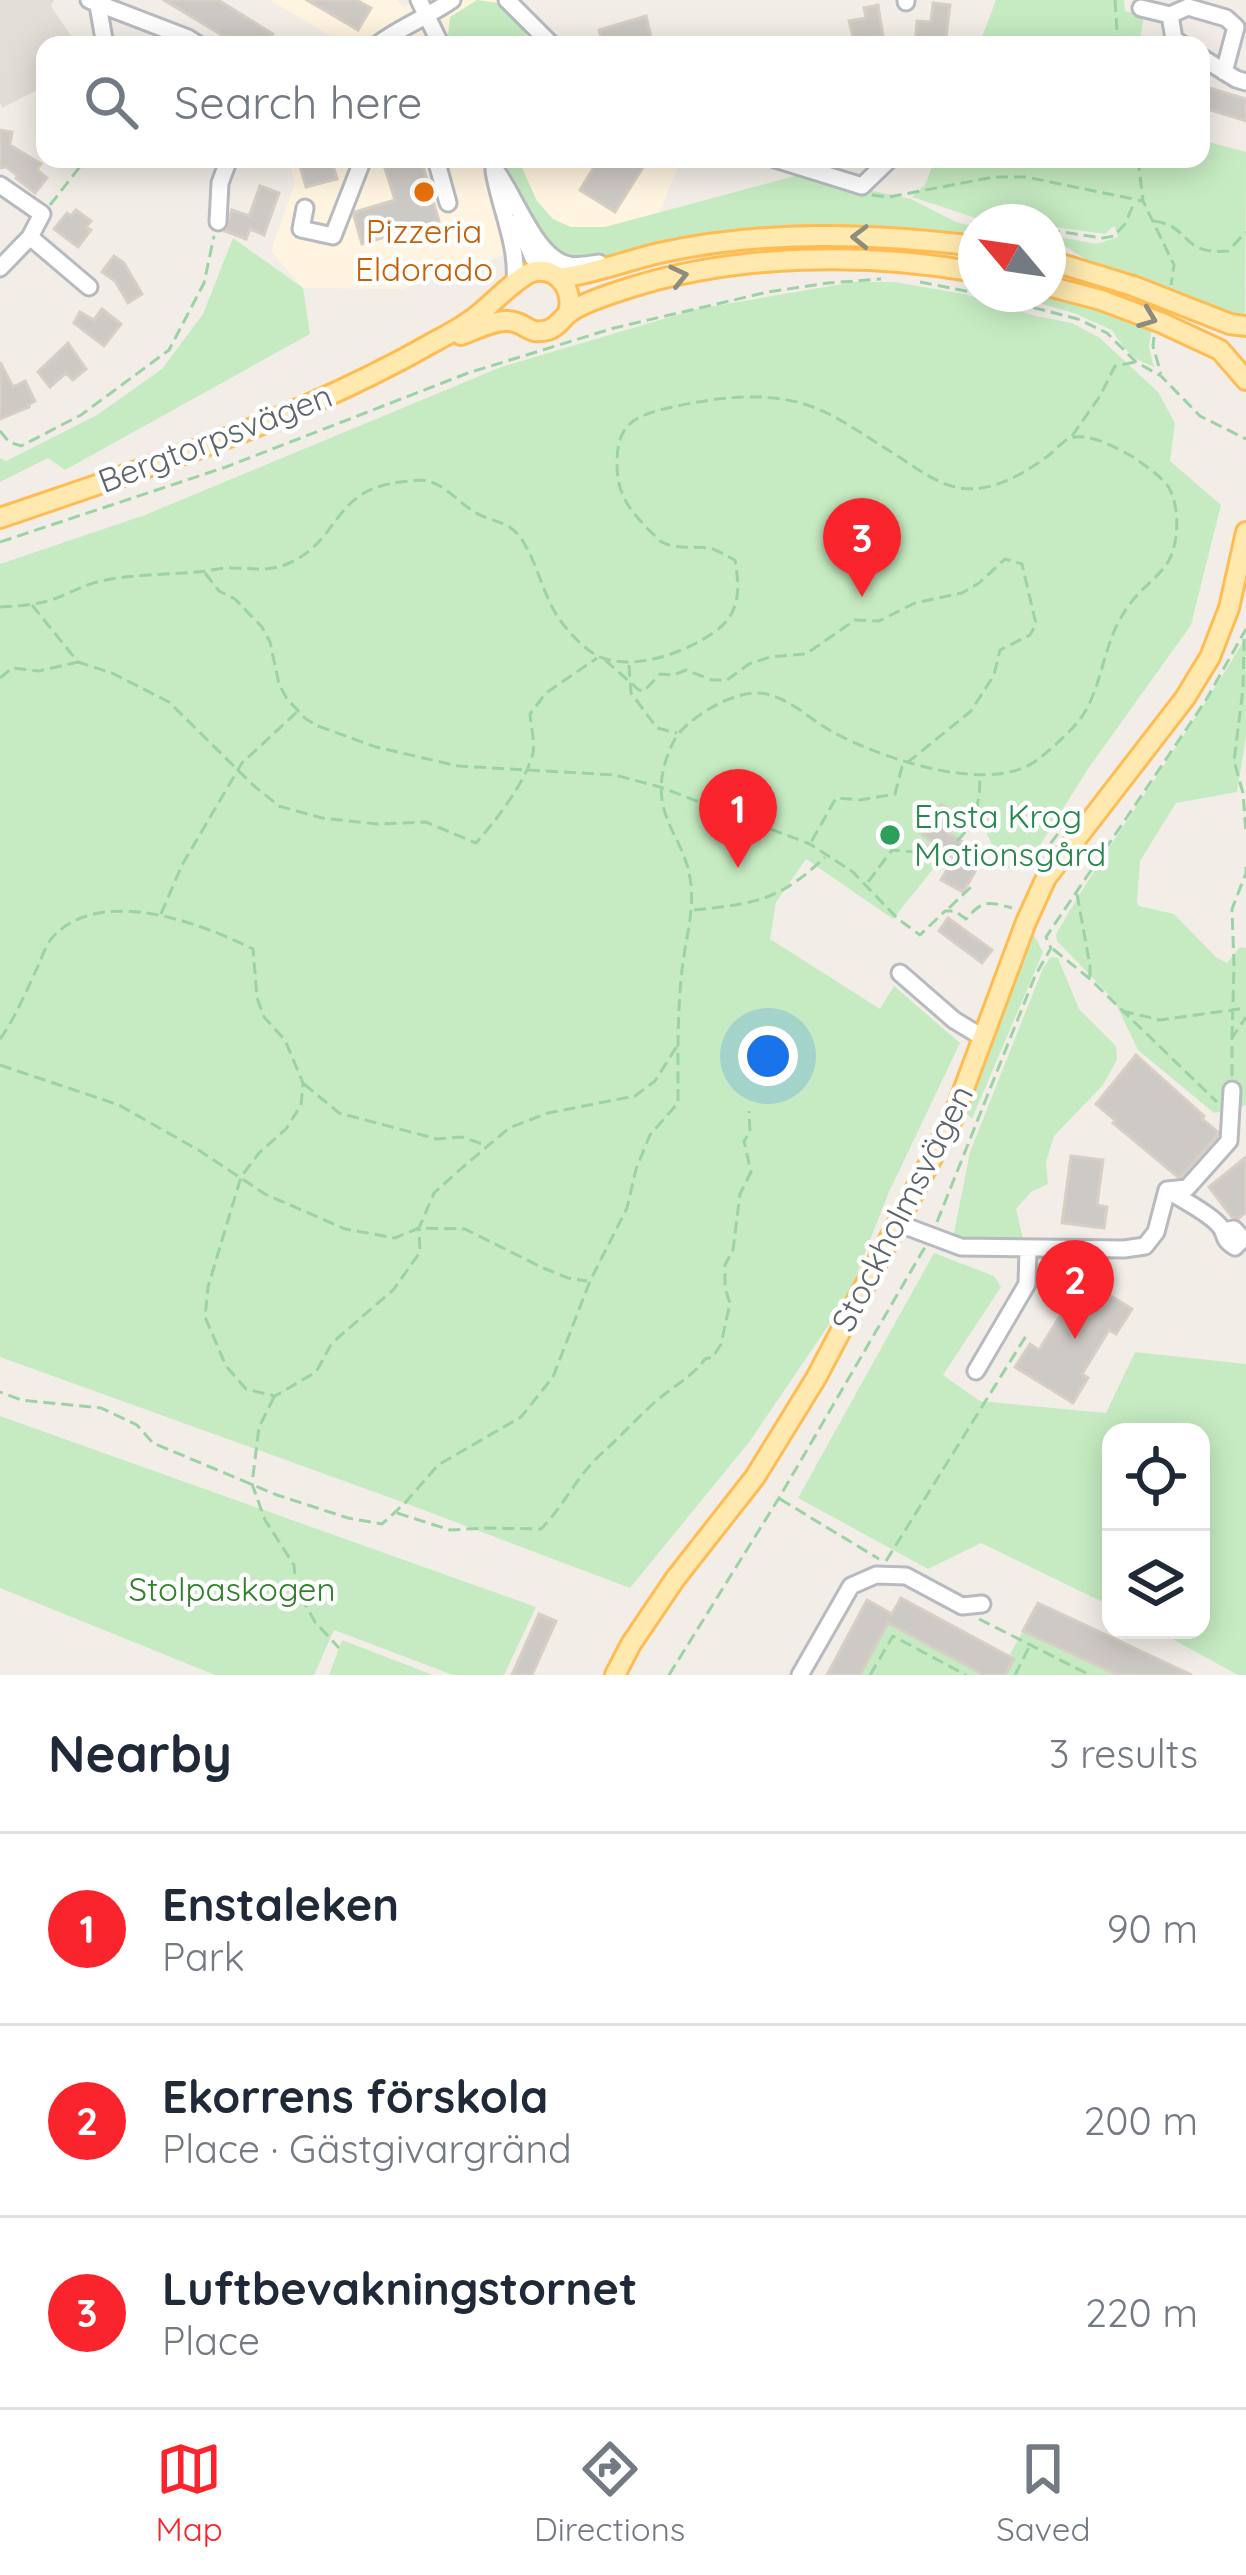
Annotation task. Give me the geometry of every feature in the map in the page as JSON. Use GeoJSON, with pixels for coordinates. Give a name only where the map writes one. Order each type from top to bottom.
{"type":"FeatureCollection","features":[{"type":"Feature","properties":{"kind":"main road","name":"Bergtorpsvägen"},"geometry":{"type":"LineString","coordinates":[[0,518],[232,436],[348,386],[471,321],[531,272],[555,276],[661,253],[787,236],[912,238],[958,244]]}},
{"type":"Feature","properties":{"kind":"main road","name":"Bergtorpsvägen"},"geometry":{"type":"LineString","coordinates":[[426,346],[496,323],[515,322],[532,331],[545,331],[568,313],[630,287],[708,269],[875,260],[958,270]]}},
{"type":"Feature","properties":{"kind":"main road"},"geometry":{"type":"LineString","coordinates":[[1066,266],[1246,330],[1234,353],[1242,376]]}},
{"type":"Feature","properties":{"kind":"main road"},"geometry":{"type":"LineString","coordinates":[[555,276],[568,289],[572,301],[568,313]]}},
{"type":"Feature","properties":{"kind":"main road"},"geometry":{"type":"LineString","coordinates":[[513,285],[508,301],[515,322]]}},
{"type":"Feature","properties":{"kind":"main road"},"geometry":{"type":"LineString","coordinates":[[1066,291],[1162,323],[1220,350],[1242,376]]}},
{"type":"Feature","properties":{"kind":"main road","name":"Stockholmsvägen"},"geometry":{"type":"LineString","coordinates":[[615,1675],[675,1579],[755,1478],[816,1378],[953,1118],[1046,878],[1185,698],[1210,657],[1229,608],[1246,532]]}},
{"type":"Feature","properties":{"kind":"street"},"geometry":{"type":"LineString","coordinates":[[419,0],[437,36]]}},
{"type":"Feature","properties":{"kind":"street"},"geometry":{"type":"LineString","coordinates":[[389,36],[452,0]]}},
{"type":"Feature","properties":{"kind":"street"},"geometry":{"type":"LineString","coordinates":[[507,0],[543,36]]}},
{"type":"Feature","properties":{"kind":"street"},"geometry":{"type":"LineString","coordinates":[[94,3],[103,36]]}},
{"type":"Feature","properties":{"kind":"street"},"geometry":{"type":"LineString","coordinates":[[94,3],[183,36]]}},
{"type":"Feature","properties":{"kind":"street"},"geometry":{"type":"LineString","coordinates":[[1141,8],[1170,15],[1188,7],[1226,18],[1236,27],[1224,72]]}},
{"type":"Feature","properties":{"kind":"street"},"geometry":{"type":"LineString","coordinates":[[1170,15],[1174,36]]}},
{"type":"Feature","properties":{"kind":"street"},"geometry":{"type":"LineString","coordinates":[[1210,63],[1246,82]]}},
{"type":"Feature","properties":{"kind":"street"},"geometry":{"type":"LineString","coordinates":[[218,223],[226,168]]}},
{"type":"Feature","properties":{"kind":"street"},"geometry":{"type":"LineString","coordinates":[[305,208],[301,229],[333,236],[359,168]]}},
{"type":"Feature","properties":{"kind":"street"},"geometry":{"type":"LineString","coordinates":[[438,168],[448,203]]}},
{"type":"Feature","properties":{"kind":"street"},"geometry":{"type":"LineString","coordinates":[[493,168],[517,258],[513,285]]}},
{"type":"Feature","properties":{"kind":"street"},"geometry":{"type":"LineString","coordinates":[[494,168],[533,258],[555,276]]}},
{"type":"Feature","properties":{"kind":"street"},"geometry":{"type":"LineString","coordinates":[[495,168],[554,259],[586,265],[661,253]]}},
{"type":"Feature","properties":{"kind":"street"},"geometry":{"type":"LineString","coordinates":[[805,168],[862,186],[881,168]]}},
{"type":"Feature","properties":{"kind":"street"},"geometry":{"type":"LineString","coordinates":[[0,185],[42,214],[30,237],[0,268]]}},
{"type":"Feature","properties":{"kind":"street"},"geometry":{"type":"LineString","coordinates":[[30,237],[88,286]]}},
{"type":"Feature","properties":{"kind":"street"},"geometry":{"type":"LineString","coordinates":[[900,973],[954,1020],[982,1037]]}},
{"type":"Feature","properties":{"kind":"street"},"geometry":{"type":"LineString","coordinates":[[1167,1190],[1186,1188],[1238,1143],[1232,1090]]}},
{"type":"Feature","properties":{"kind":"street"},"geometry":{"type":"LineString","coordinates":[[897,1223],[961,1247],[1124,1249],[1145,1246],[1156,1232],[1167,1190]]}},
{"type":"Feature","properties":{"kind":"street"},"geometry":{"type":"LineString","coordinates":[[1167,1190],[1223,1231]]}},
{"type":"Feature","properties":{"kind":"street"},"geometry":{"type":"LineString","coordinates":[[976,1371],[1027,1284],[1028,1249]]}},
{"type":"Feature","properties":{"kind":"street"},"geometry":{"type":"LineString","coordinates":[[800,1675],[851,1586],[876,1575],[906,1576],[962,1606],[982,1604]]}},
{"type":"Feature","properties":{"kind":"path"},"geometry":{"type":"LineString","coordinates":[[1115,0],[1117,36]]}},
{"type":"Feature","properties":{"kind":"path"},"geometry":{"type":"LineString","coordinates":[[42,214],[79,168]]}},
{"type":"Feature","properties":{"kind":"path"},"geometry":{"type":"LineString","coordinates":[[1139,168],[1143,201],[1174,266],[1171,287]]}},
{"type":"Feature","properties":{"kind":"path"},"geometry":{"type":"LineString","coordinates":[[862,186],[874,197],[889,197],[994,177],[1026,177],[1143,201]]}},
{"type":"Feature","properties":{"kind":"path"},"geometry":{"type":"LineString","coordinates":[[1066,233],[1114,236],[1135,202]]}},
{"type":"Feature","properties":{"kind":"path"},"geometry":{"type":"LineString","coordinates":[[1154,221],[1171,223],[1200,251],[1228,251],[1246,232]]}},
{"type":"Feature","properties":{"kind":"path"},"geometry":{"type":"LineString","coordinates":[[0,431],[9,442],[21,446],[82,415],[169,350],[204,283],[218,223]]}},
{"type":"Feature","properties":{"kind":"path"},"geometry":{"type":"LineString","coordinates":[[0,542],[226,467],[468,373],[614,328],[768,292],[894,278]]}},
{"type":"Feature","properties":{"kind":"path"},"geometry":{"type":"LineString","coordinates":[[916,281],[958,289]]}},
{"type":"Feature","properties":{"kind":"path"},"geometry":{"type":"LineString","coordinates":[[1051,312],[1107,333],[1136,362],[1162,376],[1200,416],[1246,440]]}},
{"type":"Feature","properties":{"kind":"path"},"geometry":{"type":"LineString","coordinates":[[1155,330],[1153,346],[1162,376]]}},
{"type":"Feature","properties":{"kind":"path"},"geometry":{"type":"LineString","coordinates":[[0,678],[12,668],[39,670],[78,662],[112,673],[169,702],[279,806],[322,818],[377,824],[426,822],[476,843],[526,770],[533,750],[530,714],[546,693],[600,656],[647,661],[691,645],[716,631],[735,612],[740,588],[735,560],[714,548],[661,542],[625,505],[617,460],[620,438],[630,421],[698,402],[789,400],[812,406],[932,477],[961,488],[993,486],[1022,474],[1071,438],[1115,366],[1136,362]]}},
{"type":"Feature","properties":{"kind":"path"},"geometry":{"type":"LineString","coordinates":[[0,1392],[21,1400],[100,1408],[137,1425],[153,1443],[277,1495],[382,1524],[438,1465],[521,1417],[554,1377],[590,1281],[627,1208],[650,1135],[678,1103],[677,1044],[692,880],[664,816],[659,788],[679,734],[703,713],[754,693],[775,696],[831,731],[907,763],[979,774],[1034,764],[1084,712],[1117,622],[1138,591],[1167,563],[1176,537],[1169,488],[1157,476],[1115,447],[1071,438]]}},
{"type":"Feature","properties":{"kind":"path"},"geometry":{"type":"LineString","coordinates":[[0,607],[32,605],[124,577],[285,566],[327,535],[340,512],[359,494],[382,484],[425,480],[452,492],[475,513],[504,523],[520,537],[559,620],[644,691],[660,674],[686,670],[712,680],[728,680],[749,664],[806,654],[855,620],[879,621],[915,603],[962,593],[1005,559],[1022,564],[1036,624],[1030,635],[1000,650],[994,675],[971,711],[907,763],[895,794],[860,800],[836,798],[810,844]]}},
{"type":"Feature","properties":{"kind":"path"},"geometry":{"type":"LineString","coordinates":[[204,572],[262,627],[287,699],[318,725],[376,747],[458,766],[615,775],[659,788],[810,844],[866,884],[879,901],[920,934],[945,911],[966,919],[981,904],[1019,910],[1018,919],[1026,922]]}},
{"type":"Feature","properties":{"kind":"path"},"geometry":{"type":"LineString","coordinates":[[32,605],[78,662]]}},
{"type":"Feature","properties":{"kind":"path"},"geometry":{"type":"LineString","coordinates":[[1245,631],[1234,761],[1243,793],[1246,833]]}},
{"type":"Feature","properties":{"kind":"path"},"geometry":{"type":"LineString","coordinates":[[1046,938],[1206,700],[1245,631]]}},
{"type":"Feature","properties":{"kind":"path"},"geometry":{"type":"LineString","coordinates":[[628,662],[631,693],[657,728],[679,734]]}},
{"type":"Feature","properties":{"kind":"path"},"geometry":{"type":"LineString","coordinates":[[160,915],[205,822],[242,764],[298,711]]}},
{"type":"Feature","properties":{"kind":"path"},"geometry":{"type":"LineString","coordinates":[[866,884],[892,850],[938,851],[951,845],[974,820],[979,774]]}},
{"type":"Feature","properties":{"kind":"path"},"geometry":{"type":"LineString","coordinates":[[692,910],[768,898],[799,882],[826,856]]}},
{"type":"Feature","properties":{"kind":"path"},"geometry":{"type":"LineString","coordinates":[[1232,1090],[1232,909],[1246,866]]}},
{"type":"Feature","properties":{"kind":"path"},"geometry":{"type":"LineString","coordinates":[[950,910],[973,885]]}},
{"type":"Feature","properties":{"kind":"path"},"geometry":{"type":"LineString","coordinates":[[1076,892],[1090,979]]}},
{"type":"Feature","properties":{"kind":"path"},"geometry":{"type":"LineString","coordinates":[[0,1039],[50,940],[70,923],[94,914],[122,910],[160,915],[224,934],[253,949],[256,998],[264,1017],[285,1040],[303,1083],[302,1105],[241,1178],[208,1287],[205,1317],[213,1342],[236,1378],[246,1389],[275,1396]]}},
{"type":"Feature","properties":{"kind":"path"},"geometry":{"type":"LineString","coordinates":[[1045,930],[1051,948],[1232,1114]]}},
{"type":"Feature","properties":{"kind":"path"},"geometry":{"type":"LineString","coordinates":[[669,1675],[779,1498],[930,1237],[1035,976],[1051,948]]}},
{"type":"Feature","properties":{"kind":"path"},"geometry":{"type":"LineString","coordinates":[[1121,1011],[1160,1019],[1246,1008]]}},
{"type":"Feature","properties":{"kind":"path"},"geometry":{"type":"LineString","coordinates":[[1232,1038],[1246,1017]]}},
{"type":"Feature","properties":{"kind":"path"},"geometry":{"type":"LineString","coordinates":[[339,1648],[314,1622],[296,1588],[294,1565],[265,1520],[252,1484],[259,1427],[275,1396],[316,1372],[332,1343],[394,1289],[420,1252],[419,1228],[434,1193],[509,1128],[548,1113],[634,1096],[656,1081],[677,1044]]}},
{"type":"Feature","properties":{"kind":"path"},"geometry":{"type":"LineString","coordinates":[[0,1065],[119,1106],[266,1194],[345,1229],[395,1238],[419,1228],[465,1228],[543,1268],[590,1281]]}},
{"type":"Feature","properties":{"kind":"path"},"geometry":{"type":"LineString","coordinates":[[303,1083],[339,1113],[416,1135],[462,1137],[488,1146]]}},
{"type":"Feature","properties":{"kind":"path"},"geometry":{"type":"LineString","coordinates":[[395,1513],[450,1530],[541,1529],[597,1457],[654,1403],[695,1373],[705,1358],[713,1357],[721,1345],[730,1303],[725,1265],[733,1250],[740,1194],[751,1172],[744,1141],[750,1132],[749,1111]]}},
{"type":"Feature","properties":{"kind":"path"},"geometry":{"type":"LineString","coordinates":[[779,1498],[885,1562],[1026,1336]]}},
{"type":"Feature","properties":{"kind":"path"},"geometry":{"type":"LineString","coordinates":[[962,1606],[972,1616],[1090,1675]]}},
{"type":"Feature","properties":{"kind":"path"},"geometry":{"type":"LineString","coordinates":[[870,1675],[893,1636],[966,1675]]}},
{"type":"Feature","properties":{"kind":"path"},"geometry":{"type":"LineString","coordinates":[[1015,1675],[1030,1645]]}},
{"type":"Feature","properties":{"kind":"path"},"geometry":{"type":"LineString","coordinates":[[1063,1675],[1069,1664]]}},
{"type":"Feature","properties":{"kind":"shaded area"},"geometry":{"type":"Polygon","coordinates":[[[0,0],[54,0],[51,6],[71,36],[36,36],[36,91],[2,108],[0,0]]]}},
{"type":"Feature","properties":{"kind":"shaded area"},"geometry":{"type":"Polygon","coordinates":[[[270,0],[397,0],[404,7],[418,0],[514,0],[558,36],[331,36],[270,0]]]}},
{"type":"Feature","properties":{"kind":"shaded area"},"geometry":{"type":"Polygon","coordinates":[[[291,168],[677,168],[659,213],[604,227],[571,227],[468,270],[402,289],[303,288],[271,251],[295,183],[291,168]]]}},
{"type":"Feature","properties":{"kind":"green space"},"geometry":{"type":"Polygon","coordinates":[[[477,0],[498,3],[526,36],[448,36],[450,17],[477,0]]]}},
{"type":"Feature","properties":{"kind":"green space"},"geometry":{"type":"Polygon","coordinates":[[[996,0],[1124,0],[1125,11],[1144,16],[1141,36],[982,36],[996,0]]]}},
{"type":"Feature","properties":{"kind":"green space"},"geometry":{"type":"Polygon","coordinates":[[[1210,142],[1246,152],[1245,317],[1129,272],[1090,262],[1066,247],[1066,238],[1096,244],[1118,237],[1114,226],[1105,234],[1066,229],[1066,204],[958,204],[958,212],[912,197],[925,185],[932,168],[1210,168],[1210,142]]]}},
{"type":"Feature","properties":{"kind":"green space"},"geometry":{"type":"Polygon","coordinates":[[[506,168],[522,168],[537,201],[553,219],[571,227],[605,227],[798,175],[911,199],[958,222],[958,232],[833,226],[748,231],[579,260],[555,253],[517,195],[506,168]]]}},
{"type":"Feature","properties":{"kind":"green space"},"geometry":{"type":"Polygon","coordinates":[[[233,238],[303,288],[310,334],[65,470],[48,458],[0,482],[0,458],[6,461],[97,415],[162,369],[203,314],[233,238]]]}},
{"type":"Feature","properties":{"kind":"green space"},"geometry":{"type":"Polygon","coordinates":[[[854,282],[894,282],[958,293],[958,312],[1023,312],[1072,323],[1100,338],[1158,392],[1175,423],[1170,461],[1221,505],[1191,625],[1088,769],[1030,861],[1003,870],[978,813],[893,919],[806,859],[776,902],[770,939],[880,1009],[894,986],[960,1043],[889,1192],[847,1298],[750,1441],[630,1588],[0,1357],[0,564],[145,515],[501,367],[697,309],[854,282]]]}},
{"type":"Feature","properties":{"kind":"green space"},"geometry":{"type":"Polygon","coordinates":[[[1066,300],[1152,329],[1149,347],[1154,367],[1136,359],[1112,330],[1066,311],[1066,300]]]}},
{"type":"Feature","properties":{"kind":"green space"},"geometry":{"type":"Polygon","coordinates":[[[1246,637],[1246,737],[1237,792],[1176,803],[1140,861],[1137,902],[1174,914],[1227,963],[1240,947],[1246,948],[1246,1105],[1214,1113],[1138,1050],[1114,1000],[1057,941],[1056,934],[1246,637]]]}},
{"type":"Feature","properties":{"kind":"green space"},"geometry":{"type":"Polygon","coordinates":[[[1031,930],[1043,952],[972,1119],[964,1111],[1031,930]]]}},
{"type":"Feature","properties":{"kind":"green space"},"geometry":{"type":"Polygon","coordinates":[[[1051,957],[1058,958],[1079,1009],[1116,1046],[1117,1060],[1103,1085],[1054,1136],[1046,1162],[1048,1184],[1031,1192],[1016,1209],[1023,1239],[953,1238],[970,1152],[1051,957]]]}},
{"type":"Feature","properties":{"kind":"green space"},"geometry":{"type":"Polygon","coordinates":[[[934,1253],[994,1276],[1001,1287],[943,1375],[980,1401],[1106,1413],[1135,1352],[1246,1364],[1246,1675],[1172,1639],[1210,1639],[1210,1423],[1102,1423],[1102,1602],[981,1543],[928,1569],[798,1498],[934,1253]]]}},
{"type":"Feature","properties":{"kind":"green space","name":"Stolpaskogen"},"geometry":{"type":"Polygon","coordinates":[[[0,1416],[536,1607],[504,1675],[453,1675],[334,1630],[314,1675],[215,1675],[0,1588],[0,1416]]]}},
{"type":"Feature","properties":{"kind":"green space"},"geometry":{"type":"Polygon","coordinates":[[[888,1623],[984,1675],[860,1675],[888,1623]]]}},
{"type":"Feature","properties":{"kind":"green space"},"geometry":{"type":"Polygon","coordinates":[[[1023,1631],[1118,1675],[1005,1675],[1023,1631]]]}},
{"type":"Feature","properties":{"kind":"green space"},"geometry":{"type":"Polygon","coordinates":[[[342,1640],[433,1675],[329,1675],[342,1640]]]}},
{"type":"Feature","properties":{"kind":"building"},"geometry":{"type":"Polygon","coordinates":[[[164,0],[218,0],[273,34],[223,36],[164,0]]]}},
{"type":"Feature","properties":{"kind":"building"},"geometry":{"type":"Polygon","coordinates":[[[307,0],[356,0],[371,8],[358,30],[307,0]]]}},
{"type":"Feature","properties":{"kind":"building"},"geometry":{"type":"Polygon","coordinates":[[[933,3],[950,5],[946,36],[916,36],[917,21],[931,22],[933,3]]]}},
{"type":"Feature","properties":{"kind":"building"},"geometry":{"type":"Polygon","coordinates":[[[878,5],[883,36],[853,36],[849,21],[866,18],[864,8],[878,5]]]}},
{"type":"Feature","properties":{"kind":"building"},"geometry":{"type":"Polygon","coordinates":[[[646,16],[651,36],[601,36],[599,30],[646,16]]]}},
{"type":"Feature","properties":{"kind":"building"},"geometry":{"type":"Polygon","coordinates":[[[1210,88],[1246,99],[1246,121],[1210,110],[1210,88]]]}},
{"type":"Feature","properties":{"kind":"building"},"geometry":{"type":"Polygon","coordinates":[[[0,130],[12,132],[10,145],[36,161],[37,170],[47,178],[35,193],[6,167],[0,168],[0,130]]]}},
{"type":"Feature","properties":{"kind":"building"},"geometry":{"type":"Polygon","coordinates":[[[301,168],[334,168],[337,179],[306,187],[301,168]]]}},
{"type":"Feature","properties":{"kind":"building"},"geometry":{"type":"Polygon","coordinates":[[[385,168],[424,168],[439,221],[362,244],[355,212],[395,200],[385,168]]]}},
{"type":"Feature","properties":{"kind":"building"},"geometry":{"type":"Polygon","coordinates":[[[593,168],[642,168],[615,212],[580,190],[593,168]]]}},
{"type":"Feature","properties":{"kind":"building"},"geometry":{"type":"Polygon","coordinates":[[[260,186],[279,193],[264,235],[250,229],[246,239],[225,231],[232,210],[249,216],[260,186]]]}},
{"type":"Feature","properties":{"kind":"building"},"geometry":{"type":"Polygon","coordinates":[[[76,210],[91,221],[86,227],[91,230],[78,247],[54,229],[67,213],[71,216],[76,210]]]}},
{"type":"Feature","properties":{"kind":"building"},"geometry":{"type":"Polygon","coordinates":[[[114,256],[124,263],[142,294],[128,303],[115,281],[102,272],[114,256]]]}},
{"type":"Feature","properties":{"kind":"building"},"geometry":{"type":"Polygon","coordinates":[[[102,309],[121,324],[104,346],[74,323],[80,312],[94,320],[102,309]]]}},
{"type":"Feature","properties":{"kind":"building"},"geometry":{"type":"Polygon","coordinates":[[[68,343],[86,369],[73,380],[66,373],[50,387],[38,372],[68,343]]]}},
{"type":"Feature","properties":{"kind":"building"},"geometry":{"type":"Polygon","coordinates":[[[0,362],[13,387],[25,381],[35,401],[0,419],[0,362]]]}},
{"type":"Feature","properties":{"kind":"building"},"geometry":{"type":"Polygon","coordinates":[[[941,804],[960,817],[949,834],[985,855],[963,892],[941,880],[954,858],[915,829],[941,804]]]}},
{"type":"Feature","properties":{"kind":"building"},"geometry":{"type":"Polygon","coordinates":[[[948,918],[992,950],[982,963],[939,931],[948,918]]]}},
{"type":"Feature","properties":{"kind":"building"},"geometry":{"type":"Polygon","coordinates":[[[1136,1055],[1218,1132],[1181,1177],[1096,1104],[1136,1055]]]}},
{"type":"Feature","properties":{"kind":"building"},"geometry":{"type":"Polygon","coordinates":[[[1071,1156],[1103,1160],[1097,1205],[1107,1207],[1104,1228],[1062,1223],[1071,1156]]]}},
{"type":"Feature","properties":{"kind":"building"},"geometry":{"type":"Polygon","coordinates":[[[1246,1157],[1246,1212],[1232,1217],[1209,1187],[1246,1157]]]}},
{"type":"Feature","properties":{"kind":"building"},"geometry":{"type":"Polygon","coordinates":[[[1073,1273],[1132,1309],[1116,1334],[1109,1330],[1082,1374],[1088,1378],[1073,1403],[1015,1367],[1030,1344],[1039,1350],[1068,1303],[1058,1297],[1073,1273]]]}},
{"type":"Feature","properties":{"kind":"building"},"geometry":{"type":"Polygon","coordinates":[[[901,1598],[1014,1659],[1005,1675],[984,1675],[888,1623],[860,1675],[827,1675],[867,1600],[892,1614],[901,1598]]]}},
{"type":"Feature","properties":{"kind":"building"},"geometry":{"type":"Polygon","coordinates":[[[1038,1603],[1102,1633],[1102,1639],[1115,1639],[1192,1675],[1118,1675],[1023,1631],[1038,1603]]]}},
{"type":"Feature","properties":{"kind":"building"},"geometry":{"type":"Polygon","coordinates":[[[539,1614],[556,1621],[532,1675],[512,1675],[539,1614]]]}},
{"type":"Feature","properties":{"kind":"place","name":"Pizzeria Eldorado"},"geometry":{"type":"Point","coordinates":[424,192]}},
{"type":"Feature","properties":{"kind":"place","name":"Luftbevakningstornet"},"geometry":{"type":"Point","coordinates":[862,597]}},
{"type":"Feature","properties":{"kind":"place","name":"Ensta Krog Motionsgård"},"geometry":{"type":"Point","coordinates":[890,835]}},
{"type":"Feature","properties":{"kind":"place","name":"Enstaleken"},"geometry":{"type":"Point","coordinates":[738,868]}},
{"type":"Feature","properties":{"kind":"place","name":"Ekorrens förskola"},"geometry":{"type":"Point","coordinates":[1075,1339]}}]}
